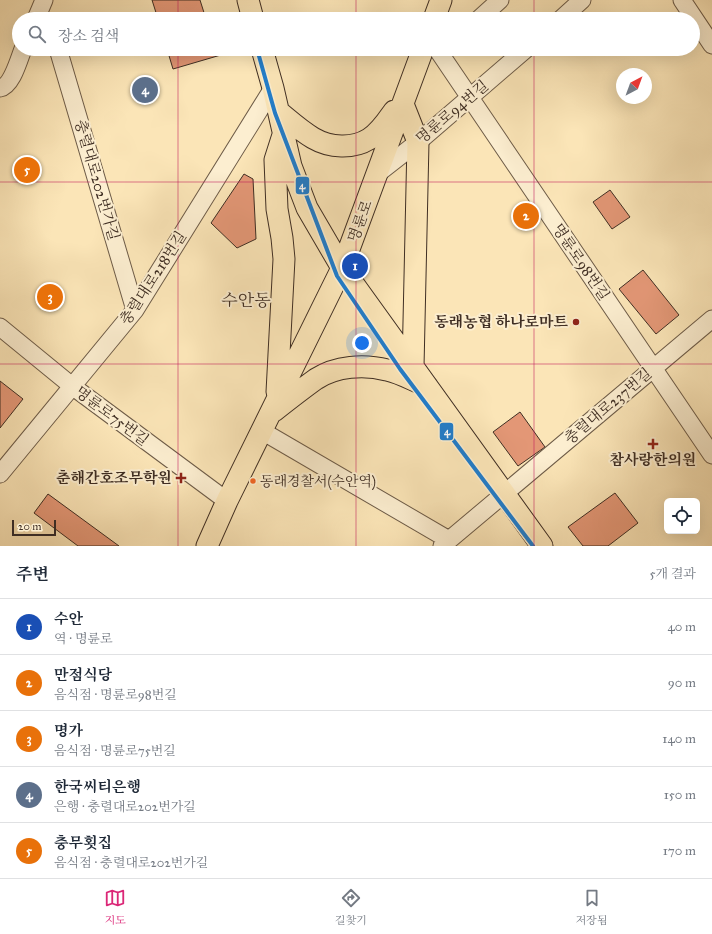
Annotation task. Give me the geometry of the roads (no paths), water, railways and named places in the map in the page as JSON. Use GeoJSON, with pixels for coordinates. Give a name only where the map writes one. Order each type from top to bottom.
{"type":"FeatureCollection","features":[{"type":"Feature","properties":{"kind":"main road"},"geometry":{"type":"LineString","coordinates":[[248,0],[251,12]]}},
{"type":"Feature","properties":{"kind":"main road"},"geometry":{"type":"LineString","coordinates":[[437,12],[441,0]]}},
{"type":"Feature","properties":{"kind":"main road"},"geometry":{"type":"LineString","coordinates":[[264,56],[291,166],[307,208],[342,268],[542,546]]}},
{"type":"Feature","properties":{"kind":"main road","name":"명륜로"},"geometry":{"type":"LineString","coordinates":[[207,546],[227,501],[342,268],[405,98],[433,56]]}},
{"type":"Feature","properties":{"kind":"main road"},"geometry":{"type":"LineString","coordinates":[[278,112],[315,139],[328,144],[350,146],[360,144],[376,134],[405,98]]}},
{"type":"Feature","properties":{"kind":"main road"},"geometry":{"type":"LineString","coordinates":[[405,98],[418,142],[413,368]]}},
{"type":"Feature","properties":{"kind":"main road"},"geometry":{"type":"LineString","coordinates":[[270,415],[284,259],[277,209],[275,160],[284,133]]}},
{"type":"Feature","properties":{"kind":"main road"},"geometry":{"type":"LineString","coordinates":[[270,415],[317,379],[330,372],[340,369],[362,367],[388,370],[427,386]]}},
{"type":"Feature","properties":{"kind":"street"},"geometry":{"type":"LineString","coordinates":[[39,12],[44,0]]}},
{"type":"Feature","properties":{"kind":"street"},"geometry":{"type":"LineString","coordinates":[[44,0],[47,12]]}},
{"type":"Feature","properties":{"kind":"street"},"geometry":{"type":"LineString","coordinates":[[487,12],[500,0]]}},
{"type":"Feature","properties":{"kind":"street"},"geometry":{"type":"LineString","coordinates":[[568,12],[582,0]]}},
{"type":"Feature","properties":{"kind":"street"},"geometry":{"type":"LineString","coordinates":[[682,0],[690,12]]}},
{"type":"Feature","properties":{"kind":"street"},"geometry":{"type":"LineString","coordinates":[[700,27],[712,45]]}},
{"type":"Feature","properties":{"kind":"street"},"geometry":{"type":"LineString","coordinates":[[0,88],[4,87],[10,81],[21,56]]}},
{"type":"Feature","properties":{"kind":"street","name":"충렬대로202번가길"},"geometry":{"type":"LineString","coordinates":[[60,56],[136,310]]}},
{"type":"Feature","properties":{"kind":"street","name":"명륜로98번길"},"geometry":{"type":"LineString","coordinates":[[441,56],[712,454]]}},
{"type":"Feature","properties":{"kind":"street","name":"명륜로94번길"},"geometry":{"type":"LineString","coordinates":[[377,174],[418,142],[518,56]]}},
{"type":"Feature","properties":{"kind":"street","name":"충렬대로218번길"},"geometry":{"type":"LineString","coordinates":[[0,474],[136,310],[273,88]]}},
{"type":"Feature","properties":{"kind":"street","name":"충렬대로237번길"},"geometry":{"type":"LineString","coordinates":[[446,543],[712,320]]}},
{"type":"Feature","properties":{"kind":"street","name":"명륜로75번길"},"geometry":{"type":"LineString","coordinates":[[0,327],[72,386],[227,501]]}},
{"type":"Feature","properties":{"kind":"street"},"geometry":{"type":"LineString","coordinates":[[270,415],[446,543]]}},
{"type":"Feature","properties":{"kind":"place","name":"한국씨티은행"},"geometry":{"type":"Point","coordinates":[145,90]}},
{"type":"Feature","properties":{"kind":"place","name":"충무횟집"},"geometry":{"type":"Point","coordinates":[27,170]}},
{"type":"Feature","properties":{"kind":"place","name":"만점식당"},"geometry":{"type":"Point","coordinates":[526,216]}},
{"type":"Feature","properties":{"kind":"place","name":"수안"},"geometry":{"type":"Point","coordinates":[355,266]}},
{"type":"Feature","properties":{"kind":"place","name":"명가"},"geometry":{"type":"Point","coordinates":[50,297]}},
{"type":"Feature","properties":{"kind":"place","name":"동래농협 하나로마트"},"geometry":{"type":"Point","coordinates":[576,322]}},
{"type":"Feature","properties":{"kind":"place","name":"참사랑한의원"},"geometry":{"type":"Point","coordinates":[653,444]}},
{"type":"Feature","properties":{"kind":"place","name":"춘해간호조무학원"},"geometry":{"type":"Point","coordinates":[181,478]}},
{"type":"Feature","properties":{"kind":"place","name":"동래경찰서(수안역)"},"geometry":{"type":"Point","coordinates":[253,481]}},
{"type":"Feature","properties":{"kind":"district","name":"수안동"},"geometry":{"type":"Point","coordinates":[246,300]}}]}
